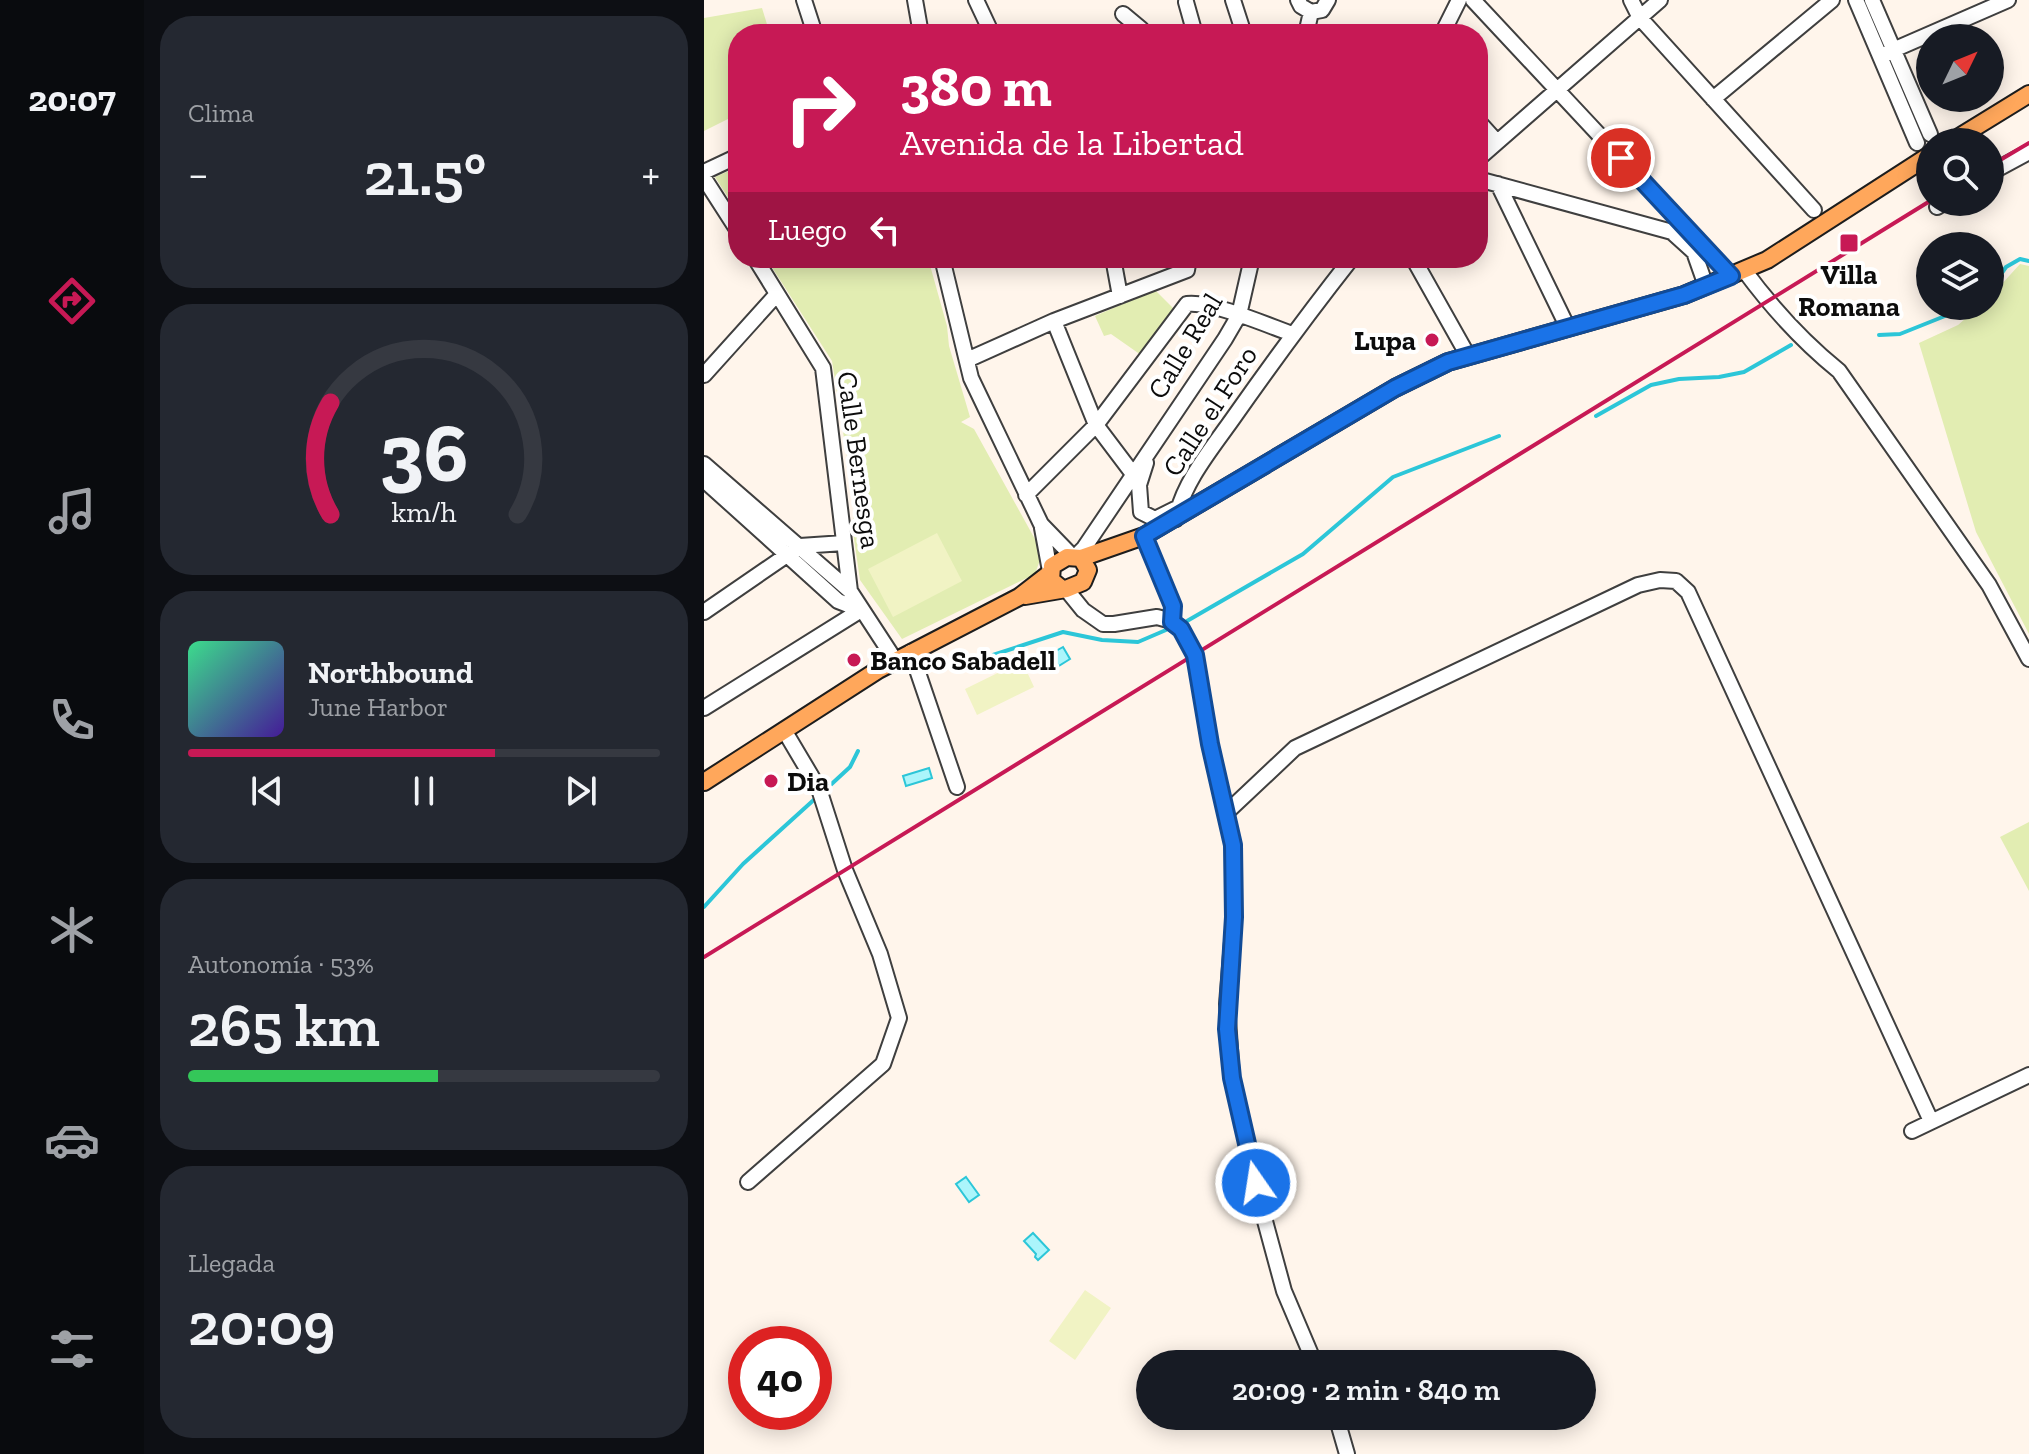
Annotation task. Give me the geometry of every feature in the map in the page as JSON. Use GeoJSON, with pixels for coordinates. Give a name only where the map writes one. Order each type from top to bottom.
{"type":"FeatureCollection","features":[{"type":"Feature","properties":{"kind":"main road"},"geometry":{"type":"LineString","coordinates":[[1974,128],[2029,94]]}},
{"type":"Feature","properties":{"kind":"main road"},"geometry":{"type":"LineString","coordinates":[[1019,597],[1064,589],[1086,578],[1173,514],[1219,493],[1395,388],[1467,354],[1684,295],[1737,273],[1767,260],[1916,164]]}},
{"type":"Feature","properties":{"kind":"main road"},"geometry":{"type":"LineString","coordinates":[[704,782],[895,660],[1019,597],[1050,572],[1055,563],[1139,539]]}},
{"type":"Feature","properties":{"kind":"main road"},"geometry":{"type":"LineString","coordinates":[[1076,556],[1087,565],[1086,578]]}},
{"type":"Feature","properties":{"kind":"main road"},"geometry":{"type":"LineString","coordinates":[[1050,572],[1054,584],[1064,589]]}},
{"type":"Feature","properties":{"kind":"street"},"geometry":{"type":"LineString","coordinates":[[804,0],[812,24]]}},
{"type":"Feature","properties":{"kind":"street"},"geometry":{"type":"LineString","coordinates":[[915,0],[919,24]]}},
{"type":"Feature","properties":{"kind":"street"},"geometry":{"type":"LineString","coordinates":[[976,0],[987,24]]}},
{"type":"Feature","properties":{"kind":"street"},"geometry":{"type":"LineString","coordinates":[[1233,0],[1241,24]]}},
{"type":"Feature","properties":{"kind":"street"},"geometry":{"type":"LineString","coordinates":[[1298,0],[1311,12],[1322,10],[1328,0]]}},
{"type":"Feature","properties":{"kind":"street"},"geometry":{"type":"LineString","coordinates":[[1447,24],[1459,0]]}},
{"type":"Feature","properties":{"kind":"street"},"geometry":{"type":"LineString","coordinates":[[1473,0],[1694,237],[1737,273],[1806,344],[1839,371],[1989,585],[2029,659]]}},
{"type":"Feature","properties":{"kind":"street"},"geometry":{"type":"LineString","coordinates":[[1631,0],[1640,18],[1814,210]]}},
{"type":"Feature","properties":{"kind":"street"},"geometry":{"type":"LineString","coordinates":[[1488,150],[1660,0]]}},
{"type":"Feature","properties":{"kind":"street"},"geometry":{"type":"LineString","coordinates":[[1713,99],[1832,0]]}},
{"type":"Feature","properties":{"kind":"street"},"geometry":{"type":"LineString","coordinates":[[1856,0],[1927,128]]}},
{"type":"Feature","properties":{"kind":"street"},"geometry":{"type":"LineString","coordinates":[[1872,0],[1886,54],[1916,140]]}},
{"type":"Feature","properties":{"kind":"street"},"geometry":{"type":"LineString","coordinates":[[1886,54],[2008,0]]}},
{"type":"Feature","properties":{"kind":"street"},"geometry":{"type":"LineString","coordinates":[[1186,2],[1192,24]]}},
{"type":"Feature","properties":{"kind":"street"},"geometry":{"type":"LineString","coordinates":[[1308,24],[1311,12]]}},
{"type":"Feature","properties":{"kind":"street"},"geometry":{"type":"LineString","coordinates":[[1123,14],[1135,24]]}},
{"type":"Feature","properties":{"kind":"street"},"geometry":{"type":"LineString","coordinates":[[1488,132],[1497,142]]}},
{"type":"Feature","properties":{"kind":"street"},"geometry":{"type":"LineString","coordinates":[[2004,165],[2029,152]]}},
{"type":"Feature","properties":{"kind":"street"},"geometry":{"type":"LineString","coordinates":[[728,162],[704,175],[728,215]]}},
{"type":"Feature","properties":{"kind":"street"},"geometry":{"type":"LineString","coordinates":[[1488,182],[1694,237]]}},
{"type":"Feature","properties":{"kind":"street"},"geometry":{"type":"LineString","coordinates":[[1498,184],[1568,328]]}},
{"type":"Feature","properties":{"kind":"street"},"geometry":{"type":"LineString","coordinates":[[1645,224],[1665,205]]}},
{"type":"Feature","properties":{"kind":"street"},"geometry":{"type":"LineString","coordinates":[[1672,232],[1694,252],[1706,286]]}},
{"type":"Feature","properties":{"kind":"street","name":"Calle Bernesga"},"geometry":{"type":"LineString","coordinates":[[761,268],[823,368],[850,591]]}},
{"type":"Feature","properties":{"kind":"street"},"geometry":{"type":"LineString","coordinates":[[944,268],[971,378],[1041,524],[1050,572]]}},
{"type":"Feature","properties":{"kind":"street"},"geometry":{"type":"LineString","coordinates":[[1115,268],[1120,296]]}},
{"type":"Feature","properties":{"kind":"street"},"geometry":{"type":"LineString","coordinates":[[967,360],[1180,268]]}},
{"type":"Feature","properties":{"kind":"street","name":"Calle Real"},"geometry":{"type":"LineString","coordinates":[[1076,556],[1149,455],[1239,315],[1250,268]]}},
{"type":"Feature","properties":{"kind":"street","name":"Calle el Foro"},"geometry":{"type":"LineString","coordinates":[[1173,514],[1205,458],[1292,334],[1344,268]]}},
{"type":"Feature","properties":{"kind":"street"},"geometry":{"type":"LineString","coordinates":[[1419,268],[1467,354]]}},
{"type":"Feature","properties":{"kind":"street"},"geometry":{"type":"LineString","coordinates":[[704,375],[777,294]]}},
{"type":"Feature","properties":{"kind":"street","name":"Calle el Foro"},"geometry":{"type":"LineString","coordinates":[[1096,425],[1187,304],[1196,303],[1239,315],[1292,334]]}},
{"type":"Feature","properties":{"kind":"street"},"geometry":{"type":"LineString","coordinates":[[1054,321],[1096,425],[1133,474]]}},
{"type":"Feature","properties":{"kind":"street"},"geometry":{"type":"LineString","coordinates":[[1026,495],[1096,425]]}},
{"type":"Feature","properties":{"kind":"street","name":"Calle Real"},"geometry":{"type":"LineString","coordinates":[[1149,455],[1139,485],[1141,512],[1155,519],[1173,514]]}},
{"type":"Feature","properties":{"kind":"street"},"geometry":{"type":"LineString","coordinates":[[704,464],[787,539],[838,601],[861,610]]}},
{"type":"Feature","properties":{"kind":"street"},"geometry":{"type":"LineString","coordinates":[[704,480],[850,591],[895,660]]}},
{"type":"Feature","properties":{"kind":"street"},"geometry":{"type":"LineString","coordinates":[[1041,524],[1076,556]]}},
{"type":"Feature","properties":{"kind":"street"},"geometry":{"type":"LineString","coordinates":[[1139,539],[1173,606],[1172,622]]}},
{"type":"Feature","properties":{"kind":"street"},"geometry":{"type":"LineString","coordinates":[[704,612],[794,551],[844,543]]}},
{"type":"Feature","properties":{"kind":"street"},"geometry":{"type":"LineString","coordinates":[[1086,578],[1085,598],[1094,620]]}},
{"type":"Feature","properties":{"kind":"street"},"geometry":{"type":"LineString","coordinates":[[1226,813],[1295,748],[1638,585],[1660,580],[1676,581],[1688,592],[1931,1121]]}},
{"type":"Feature","properties":{"kind":"street"},"geometry":{"type":"LineString","coordinates":[[1064,589],[1094,620],[1114,624],[1157,617],[1172,622],[1181,629],[1195,655],[1210,744],[1233,845],[1234,917],[1227,1016],[1232,1078],[1284,1291],[1309,1350]]}},
{"type":"Feature","properties":{"kind":"street"},"geometry":{"type":"LineString","coordinates":[[704,708],[861,610]]}},
{"type":"Feature","properties":{"kind":"street"},"geometry":{"type":"LineString","coordinates":[[911,652],[957,787]]}},
{"type":"Feature","properties":{"kind":"street"},"geometry":{"type":"LineString","coordinates":[[748,1182],[883,1064],[899,1018],[880,954],[845,870],[820,794],[784,730]]}},
{"type":"Feature","properties":{"kind":"street"},"geometry":{"type":"LineString","coordinates":[[1912,1131],[2029,1075]]}},
{"type":"Feature","properties":{"kind":"street"},"geometry":{"type":"LineString","coordinates":[[1346,1448],[1356,1454]]}},
{"type":"Feature","properties":{"kind":"green space"},"geometry":{"type":"Polygon","coordinates":[[[762,8],[767,24],[728,24],[728,119],[704,131],[704,18],[762,8]]]}},
{"type":"Feature","properties":{"kind":"green space"},"geometry":{"type":"Polygon","coordinates":[[[728,171],[728,197],[715,177],[728,171]]]}},
{"type":"Feature","properties":{"kind":"green space"},"geometry":{"type":"Polygon","coordinates":[[[2020,264],[2029,266],[2029,634],[1976,532],[1919,343],[1964,320],[2004,320],[2004,282],[2020,264]]]}},
{"type":"Feature","properties":{"kind":"green space"},"geometry":{"type":"Polygon","coordinates":[[[772,268],[931,268],[970,417],[961,422],[974,429],[1036,541],[1041,557],[1035,574],[902,639],[860,580],[853,532],[854,502],[832,361],[772,268]]]}},
{"type":"Feature","properties":{"kind":"green space"},"geometry":{"type":"Polygon","coordinates":[[[1155,290],[1175,310],[1141,355],[1111,334],[1104,336],[1095,316],[1155,290]]]}},
{"type":"Feature","properties":{"kind":"green space"},"geometry":{"type":"Polygon","coordinates":[[[937,533],[962,581],[893,617],[868,569],[937,533]]]}},
{"type":"Feature","properties":{"kind":"green space"},"geometry":{"type":"Polygon","coordinates":[[[1022,661],[1034,687],[977,715],[965,689],[1022,661]]]}},
{"type":"Feature","properties":{"kind":"green space"},"geometry":{"type":"Polygon","coordinates":[[[2029,822],[2029,891],[2000,837],[2029,822]]]}},
{"type":"Feature","properties":{"kind":"green space"},"geometry":{"type":"Polygon","coordinates":[[[1085,1290],[1111,1308],[1075,1360],[1049,1341],[1085,1290]]]}},
{"type":"Feature","properties":{"kind":"water"},"geometry":{"type":"Polygon","coordinates":[[[1063,647],[1070,659],[1049,672],[1042,659],[1063,647]]]}},
{"type":"Feature","properties":{"kind":"water"},"geometry":{"type":"Polygon","coordinates":[[[929,768],[932,778],[906,786],[903,776],[929,768]]]}},
{"type":"Feature","properties":{"kind":"water"},"geometry":{"type":"Polygon","coordinates":[[[966,1177],[979,1195],[969,1202],[956,1184],[966,1177]]]}},
{"type":"Feature","properties":{"kind":"water"},"geometry":{"type":"Polygon","coordinates":[[[1033,1233],[1049,1250],[1038,1260],[1024,1241],[1033,1233]]]}},
{"type":"Feature","properties":{"kind":"waterway"},"geometry":{"type":"LineString","coordinates":[[2004,270],[2020,259],[2029,261]]}},
{"type":"Feature","properties":{"kind":"waterway"},"geometry":{"type":"LineString","coordinates":[[1879,335],[1900,334],[1935,320]]}},
{"type":"Feature","properties":{"kind":"waterway"},"geometry":{"type":"LineString","coordinates":[[1596,416],[1651,385],[1744,372],[1791,345]]}},
{"type":"Feature","properties":{"kind":"waterway"},"geometry":{"type":"LineString","coordinates":[[1187,621],[1303,554],[1393,477],[1499,436]]}},
{"type":"Feature","properties":{"kind":"waterway"},"geometry":{"type":"LineString","coordinates":[[993,655],[1063,632],[1102,640],[1138,642],[1166,630]]}},
{"type":"Feature","properties":{"kind":"waterway"},"geometry":{"type":"LineString","coordinates":[[824,791],[850,767],[858,751]]}},
{"type":"Feature","properties":{"kind":"waterway"},"geometry":{"type":"LineString","coordinates":[[704,907],[743,864],[817,797]]}},
{"type":"Feature","properties":{"kind":"railway"},"geometry":{"type":"LineString","coordinates":[[2004,158],[2029,143]]}},
{"type":"Feature","properties":{"kind":"railway"},"geometry":{"type":"LineString","coordinates":[[704,957],[1916,210]]}},
{"type":"Feature","properties":{"kind":"place","name":"Villa Romana"},"geometry":{"type":"Point","coordinates":[1849,243]}},
{"type":"Feature","properties":{"kind":"place","name":"Lupa"},"geometry":{"type":"Point","coordinates":[1432,340]}},
{"type":"Feature","properties":{"kind":"place","name":"Banco Sabadell"},"geometry":{"type":"Point","coordinates":[854,660]}},
{"type":"Feature","properties":{"kind":"place","name":"Dia"},"geometry":{"type":"Point","coordinates":[771,781]}},
{"type":"Feature","properties":{"kind":"route"},"geometry":{"type":"LineString","coordinates":[[1256,1183],[1232,1078],[1227,1029],[1234,917],[1233,845],[1210,744],[1195,655],[1181,629],[1172,622],[1173,606],[1144,536],[1395,388],[1448,362],[1467,354],[1684,295],[1731,276],[1621,158]]}}]}
